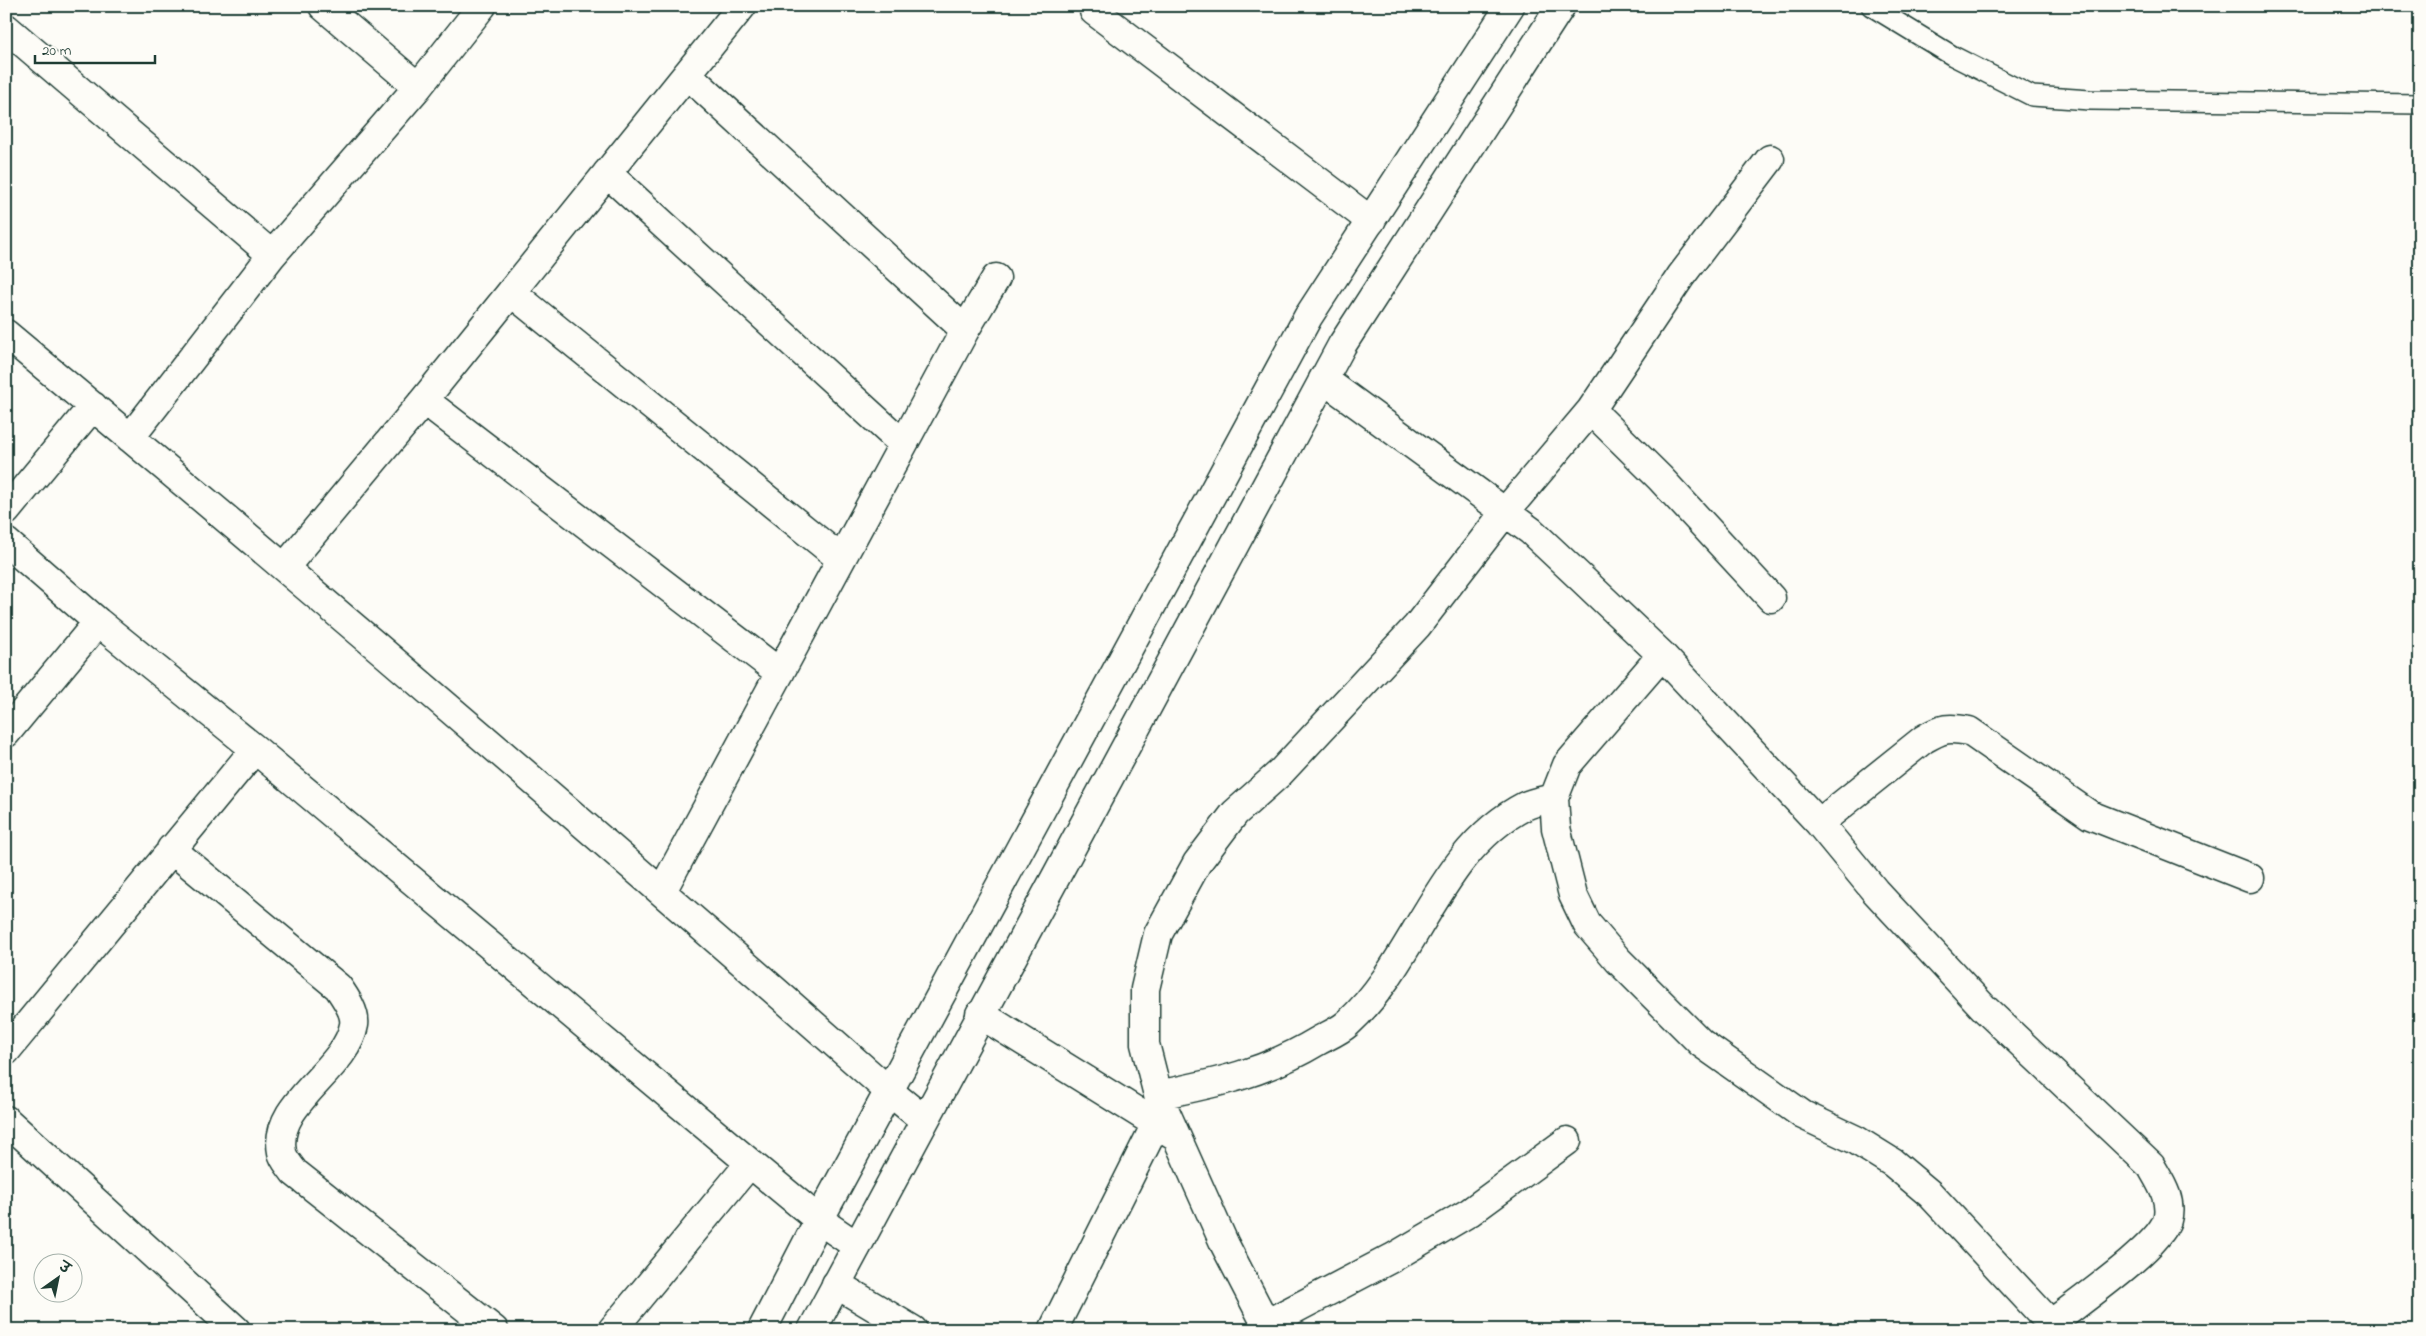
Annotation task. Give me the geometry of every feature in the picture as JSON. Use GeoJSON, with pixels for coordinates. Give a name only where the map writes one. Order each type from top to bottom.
{"type":"FeatureCollection","features":[{"type":"Feature","properties":{"kind":"street"},"geometry":{"type":"LineString","coordinates":[[322,6],[418,87]]}},
{"type":"Feature","properties":{"kind":"street"},"geometry":{"type":"LineString","coordinates":[[130,438],[272,255],[418,87],[482,6]]}},
{"type":"Feature","properties":{"kind":"street"},"geometry":{"type":"LineString","coordinates":[[284,567],[424,400],[742,6]]}},
{"type":"Feature","properties":{"kind":"street"},"geometry":{"type":"LineString","coordinates":[[762,1330],[819,1220],[1308,317],[1510,6]]}},
{"type":"Feature","properties":{"kind":"street"},"geometry":{"type":"LineString","coordinates":[[812,1330],[923,1119],[1342,345],[1561,6]]}},
{"type":"Feature","properties":{"kind":"street"},"geometry":{"type":"LineString","coordinates":[[1094,11],[1371,221]]}},
{"type":"Feature","properties":{"kind":"street"},"geometry":{"type":"LineString","coordinates":[[6,28],[272,255]]}},
{"type":"Feature","properties":{"kind":"street"},"geometry":{"type":"LineString","coordinates":[[687,74],[965,330]]}},
{"type":"Feature","properties":{"kind":"street"},"geometry":{"type":"LineString","coordinates":[[1567,1141],[1470,1212],[1392,1258],[1267,1327],[1166,1130],[1145,1044],[1145,988],[1158,934],[1197,863],[1235,813],[1280,773],[1417,626],[1505,512],[1591,410],[1681,276],[1770,159]]}},
{"type":"Feature","properties":{"kind":"street"},"geometry":{"type":"LineString","coordinates":[[607,173],[903,444]]}},
{"type":"Feature","properties":{"kind":"street"},"geometry":{"type":"LineString","coordinates":[[662,891],[965,330],[996,278]]}},
{"type":"Feature","properties":{"kind":"street"},"geometry":{"type":"LineString","coordinates":[[511,292],[841,559]]}},
{"type":"Feature","properties":{"kind":"street"},"geometry":{"type":"LineString","coordinates":[[6,334],[284,567],[662,891],[923,1119]]}},
{"type":"Feature","properties":{"kind":"street"},"geometry":{"type":"LineString","coordinates":[[1323,379],[1531,531],[1662,655],[1819,823],[1876,891],[1985,1009],[2151,1166],[2167,1196],[2167,1220],[2146,1250],[2053,1327],[1930,1194],[1893,1163],[1856,1140],[1803,1115],[1701,1043],[1618,960],[1587,924],[1573,895],[1556,828],[1554,798],[1567,764],[1662,655]]}},
{"type":"Feature","properties":{"kind":"street"},"geometry":{"type":"LineString","coordinates":[[424,400],[780,673]]}},
{"type":"Feature","properties":{"kind":"street"},"geometry":{"type":"LineString","coordinates":[[6,511],[93,406]]}},
{"type":"Feature","properties":{"kind":"street"},"geometry":{"type":"LineString","coordinates":[[1591,410],[1660,478],[1771,598]]}},
{"type":"Feature","properties":{"kind":"street"},"geometry":{"type":"LineString","coordinates":[[6,542],[98,622],[255,748],[750,1163],[819,1220],[857,1246]]}},
{"type":"Feature","properties":{"kind":"street"},"geometry":{"type":"LineString","coordinates":[[6,733],[98,622]]}},
{"type":"Feature","properties":{"kind":"street"},"geometry":{"type":"LineString","coordinates":[[1819,823],[1924,739],[1939,730],[1952,727],[1969,732],[2090,815],[2250,878]]}},
{"type":"Feature","properties":{"kind":"street"},"geometry":{"type":"LineString","coordinates":[[6,1050],[255,748]]}},
{"type":"Feature","properties":{"kind":"street"},"geometry":{"type":"LineString","coordinates":[[1158,1095],[1232,1080],[1294,1056],[1346,1025],[1377,993],[1440,890],[1469,852],[1501,821],[1526,805],[1554,798]]}},
{"type":"Feature","properties":{"kind":"street"},"geometry":{"type":"LineString","coordinates":[[171,849],[338,987],[348,1002],[354,1024],[347,1045],[289,1116],[281,1138],[282,1154],[294,1172],[494,1330]]}},
{"type":"Feature","properties":{"kind":"street"},"geometry":{"type":"LineString","coordinates":[[980,1014],[1166,1130]]}},
{"type":"Feature","properties":{"kind":"street"},"geometry":{"type":"LineString","coordinates":[[6,1120],[236,1330]]}},
{"type":"Feature","properties":{"kind":"street"},"geometry":{"type":"LineString","coordinates":[[1054,1330],[1166,1130]]}},
{"type":"Feature","properties":{"kind":"street"},"geometry":{"type":"LineString","coordinates":[[612,1330],[750,1163]]}},
{"type":"Feature","properties":{"kind":"street"},"geometry":{"type":"LineString","coordinates":[[836,1284],[913,1330]]}},
{"type":"Feature","properties":{"kind":"lane"},"geometry":{"type":"LineString","coordinates":[[1871,6],[1969,64],[2032,96],[2090,100],[2420,104]]}}]}
